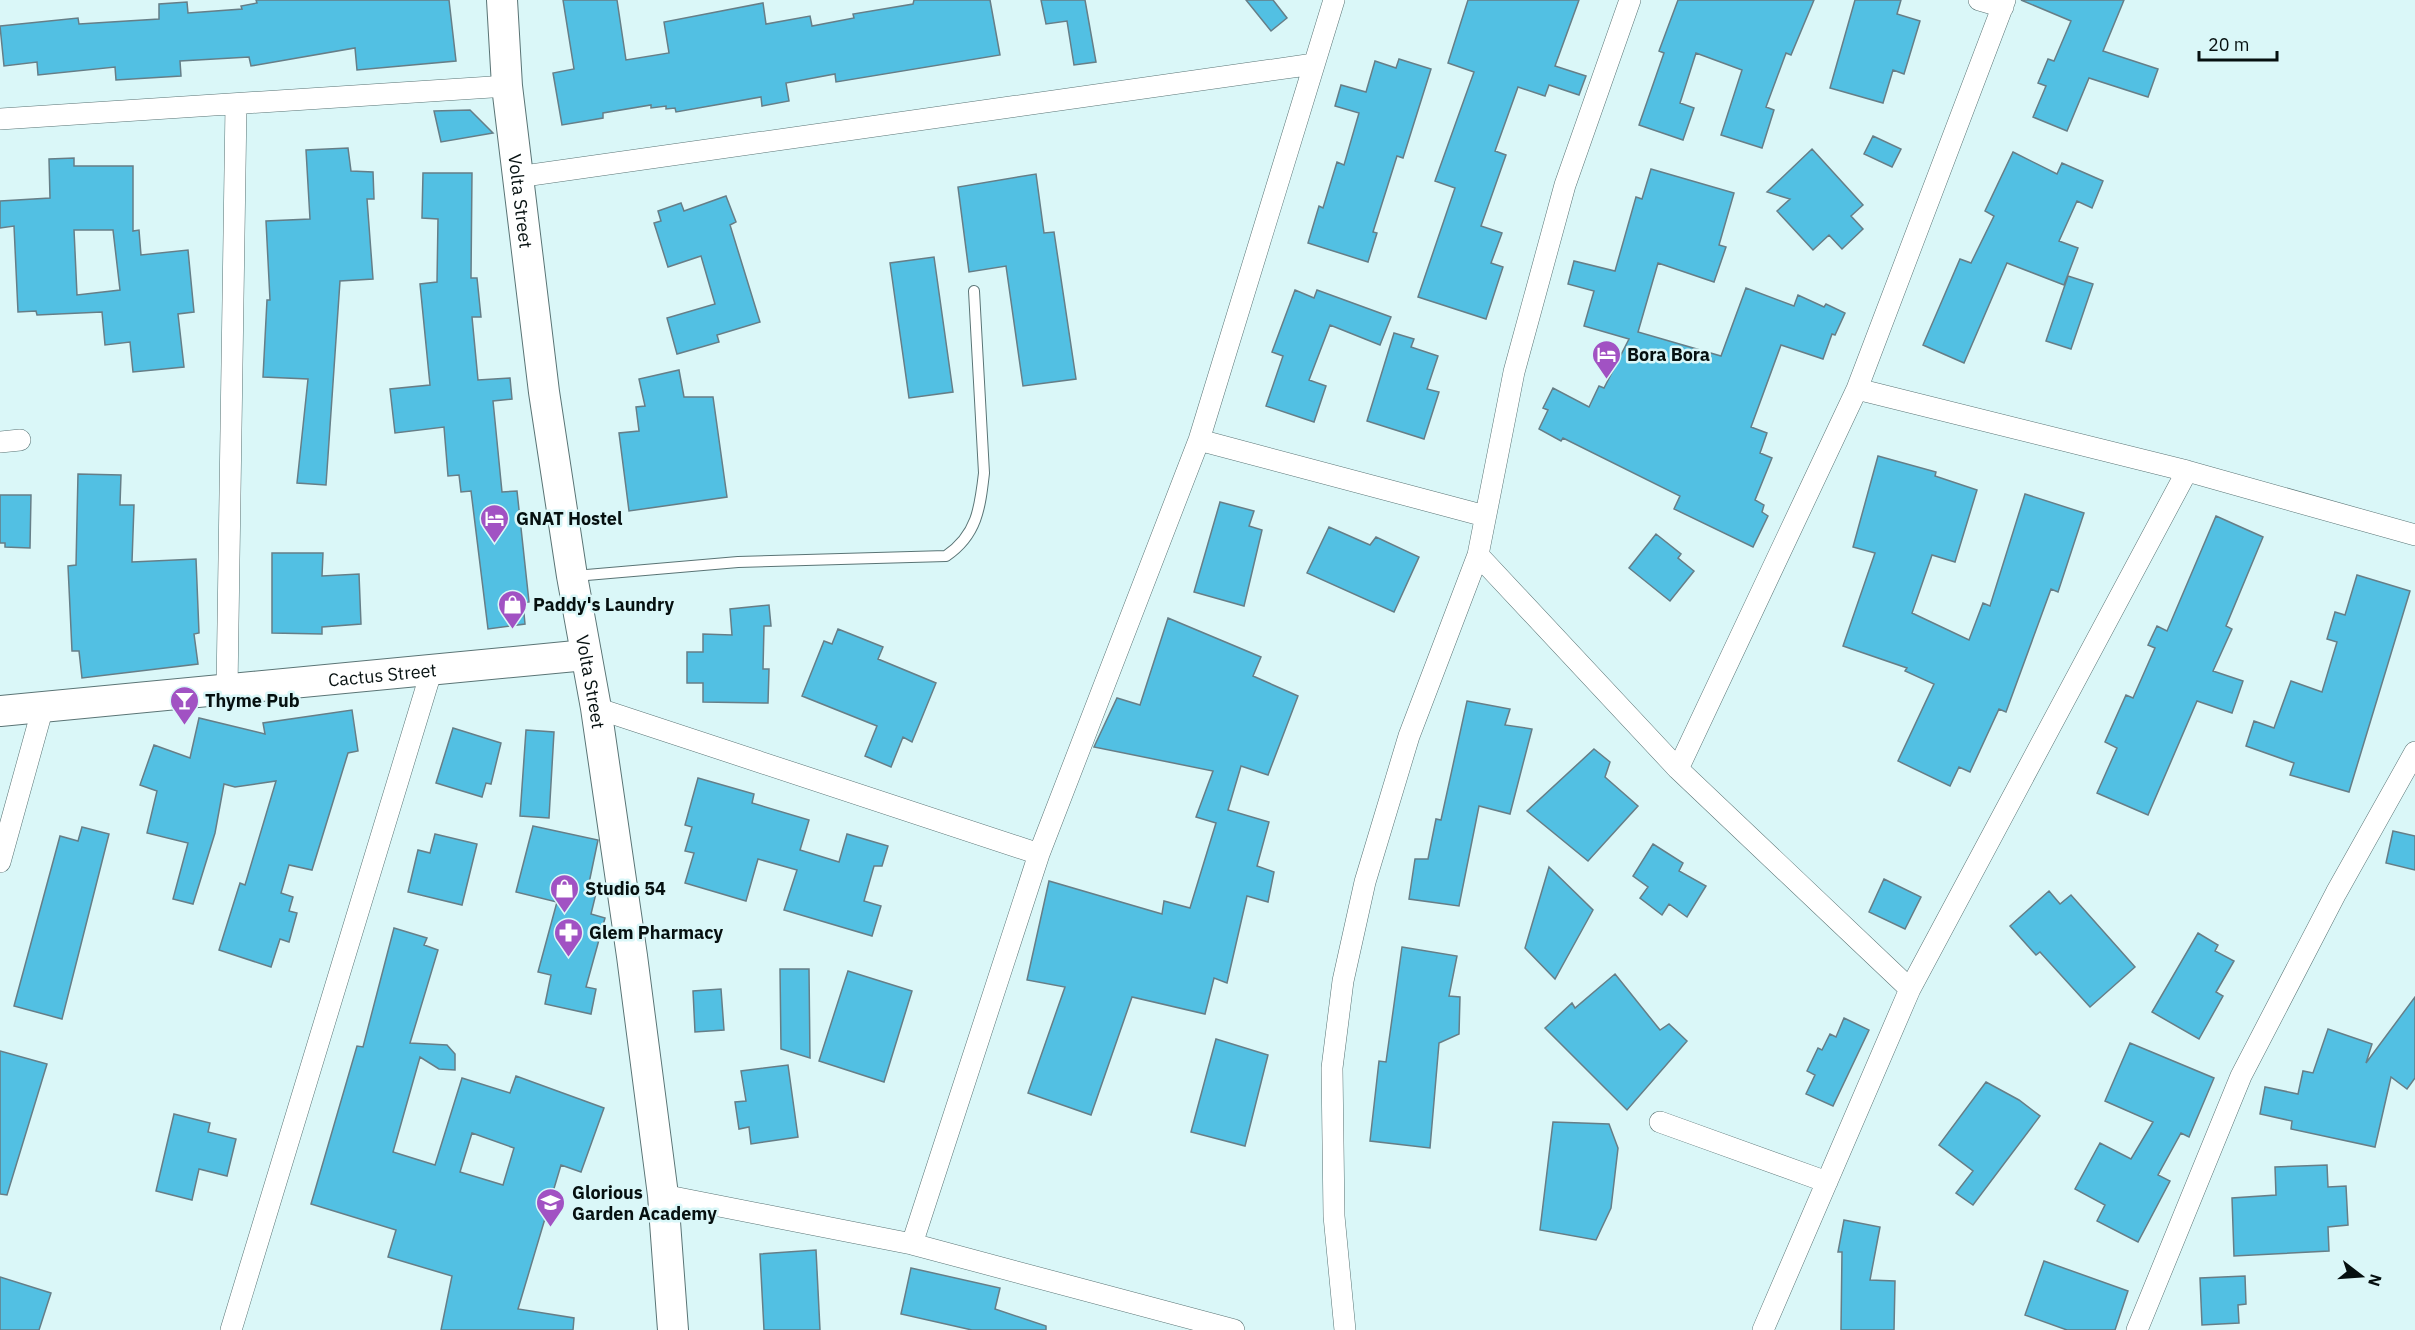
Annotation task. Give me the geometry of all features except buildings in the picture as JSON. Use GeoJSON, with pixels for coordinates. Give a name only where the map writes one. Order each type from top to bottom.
{"type":"FeatureCollection","features":[{"type":"Feature","properties":{"kind":"street","name":"Volta Street"},"geometry":{"type":"LineString","coordinates":[[502,0],[507,86],[544,392],[572,576],[596,708],[663,1196],[674,1330]]}},
{"type":"Feature","properties":{"kind":"street"},"geometry":{"type":"LineString","coordinates":[[912,1244],[1039,854],[1199,440],[1334,0]]}},
{"type":"Feature","properties":{"kind":"street"},"geometry":{"type":"LineString","coordinates":[[1345,1330],[1334,1216],[1332,1080],[1343,981],[1365,882],[1408,736],[1478,555],[1514,372],[1565,185],[1630,0]]}},
{"type":"Feature","properties":{"kind":"street"},"geometry":{"type":"LineString","coordinates":[[1678,769],[1857,389],[2004,4],[1979,0]]}},
{"type":"Feature","properties":{"kind":"street"},"geometry":{"type":"LineString","coordinates":[[517,177],[1314,64]]}},
{"type":"Feature","properties":{"kind":"street"},"geometry":{"type":"LineString","coordinates":[[0,119],[507,86]]}},
{"type":"Feature","properties":{"kind":"street"},"geometry":{"type":"LineString","coordinates":[[227,689],[236,105]]}},
{"type":"Feature","properties":{"kind":"street"},"geometry":{"type":"LineString","coordinates":[[1857,389],[2187,471],[2415,535]]}},
{"type":"Feature","properties":{"kind":"street"},"geometry":{"type":"LineString","coordinates":[[1199,440],[1485,516]]}},
{"type":"Feature","properties":{"kind":"street"},"geometry":{"type":"LineString","coordinates":[[1763,1330],[1910,989],[2187,471]]}},
{"type":"Feature","properties":{"kind":"street"},"geometry":{"type":"LineString","coordinates":[[1478,555],[1678,769],[1910,989]]}},
{"type":"Feature","properties":{"kind":"street","name":"Cactus Street"},"geometry":{"type":"LineString","coordinates":[[0,711],[586,655]]}},
{"type":"Feature","properties":{"kind":"street"},"geometry":{"type":"LineString","coordinates":[[231,1330],[432,669]]}},
{"type":"Feature","properties":{"kind":"street"},"geometry":{"type":"LineString","coordinates":[[0,862],[43,707]]}},
{"type":"Feature","properties":{"kind":"street"},"geometry":{"type":"LineString","coordinates":[[596,708],[1039,854]]}},
{"type":"Feature","properties":{"kind":"street"},"geometry":{"type":"LineString","coordinates":[[2137,1330],[2241,1076],[2336,893],[2415,752]]}},
{"type":"Feature","properties":{"kind":"street"},"geometry":{"type":"LineString","coordinates":[[1660,1122],[1827,1182]]}},
{"type":"Feature","properties":{"kind":"street"},"geometry":{"type":"LineString","coordinates":[[663,1196],[912,1244],[1234,1330]]}},
{"type":"Feature","properties":{"kind":"lane"},"geometry":{"type":"LineString","coordinates":[[572,576],[738,562],[946,556],[963,545],[980,502],[984,473],[974,291]]}},
{"type":"Feature","properties":{"kind":"place","name":"Bora Bora"},"geometry":{"type":"Point","coordinates":[1606,380]}},
{"type":"Feature","properties":{"kind":"place","name":"GNAT Hostel"},"geometry":{"type":"Point","coordinates":[495,544]}},
{"type":"Feature","properties":{"kind":"place","name":"Paddy's Laundry"},"geometry":{"type":"Point","coordinates":[512,630]}},
{"type":"Feature","properties":{"kind":"place","name":"Thyme Pub"},"geometry":{"type":"Point","coordinates":[184,726]}},
{"type":"Feature","properties":{"kind":"place","name":"Studio 54"},"geometry":{"type":"Point","coordinates":[564,914]}},
{"type":"Feature","properties":{"kind":"place","name":"Glem Pharmacy"},"geometry":{"type":"Point","coordinates":[568,958]}},
{"type":"Feature","properties":{"kind":"place","name":"Glorious Garden Academy"},"geometry":{"type":"Point","coordinates":[551,1228]}}]}
